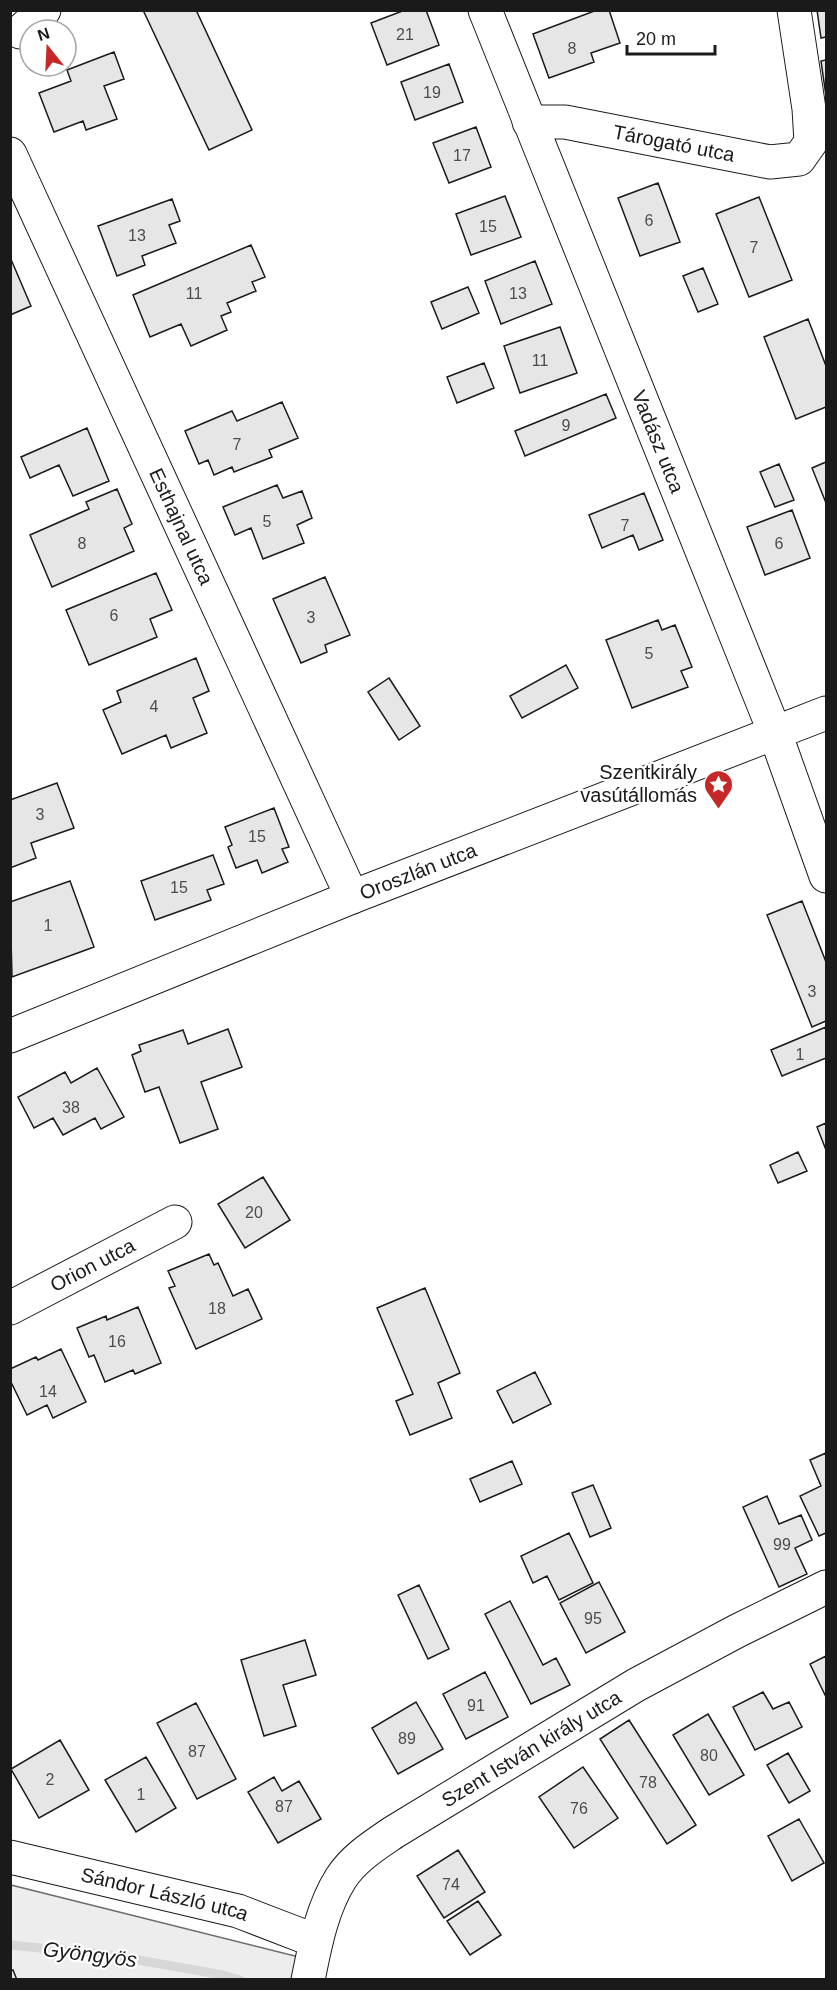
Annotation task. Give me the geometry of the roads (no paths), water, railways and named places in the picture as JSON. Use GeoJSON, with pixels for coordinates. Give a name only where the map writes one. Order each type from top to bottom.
{"type":"FeatureCollection","features":[{"type":"Feature","properties":{"kind":"street","name":"Vadász utca"},"geometry":{"type":"LineString","coordinates":[[485,10],[775,734],[826,876]]}},
{"type":"Feature","properties":{"kind":"street","name":"Tárogató utca"},"geometry":{"type":"LineString","coordinates":[[529,122],[565,122],[770,162],[799,159],[811,142],[809,109],[794,10]]}},
{"type":"Feature","properties":{"kind":"street","name":"Esthajnal utca"},"geometry":{"type":"LineString","coordinates":[[10,154],[352,897]]}},
{"type":"Feature","properties":{"kind":"street","name":"Oroszlán utca"},"geometry":{"type":"LineString","coordinates":[[10,1036],[352,897],[826,713]]}},
{"type":"Feature","properties":{"kind":"street","name":"Orion utca"},"geometry":{"type":"LineString","coordinates":[[10,1308],[175,1222]]}},
{"type":"Feature","properties":{"kind":"street","name":"Szent István király utca"},"geometry":{"type":"LineString","coordinates":[[308,1980],[316,1941],[327,1905],[342,1876],[365,1852],[394,1832],[636,1685],[826,1587]]}},
{"type":"Feature","properties":{"kind":"street","name":"Sándor László utca"},"geometry":{"type":"LineString","coordinates":[[10,1857],[238,1911],[316,1941]]}},
{"type":"Feature","properties":{"kind":"waterway","name":"Gyöngyös"},"geometry":{"type":"LineString","coordinates":[[10,1945],[110,1955],[240,1980]]}},
{"type":"Feature","properties":{"kind":"place","name":"Szentkirály vasútállomás"},"geometry":{"type":"Point","coordinates":[718,810]}}]}
